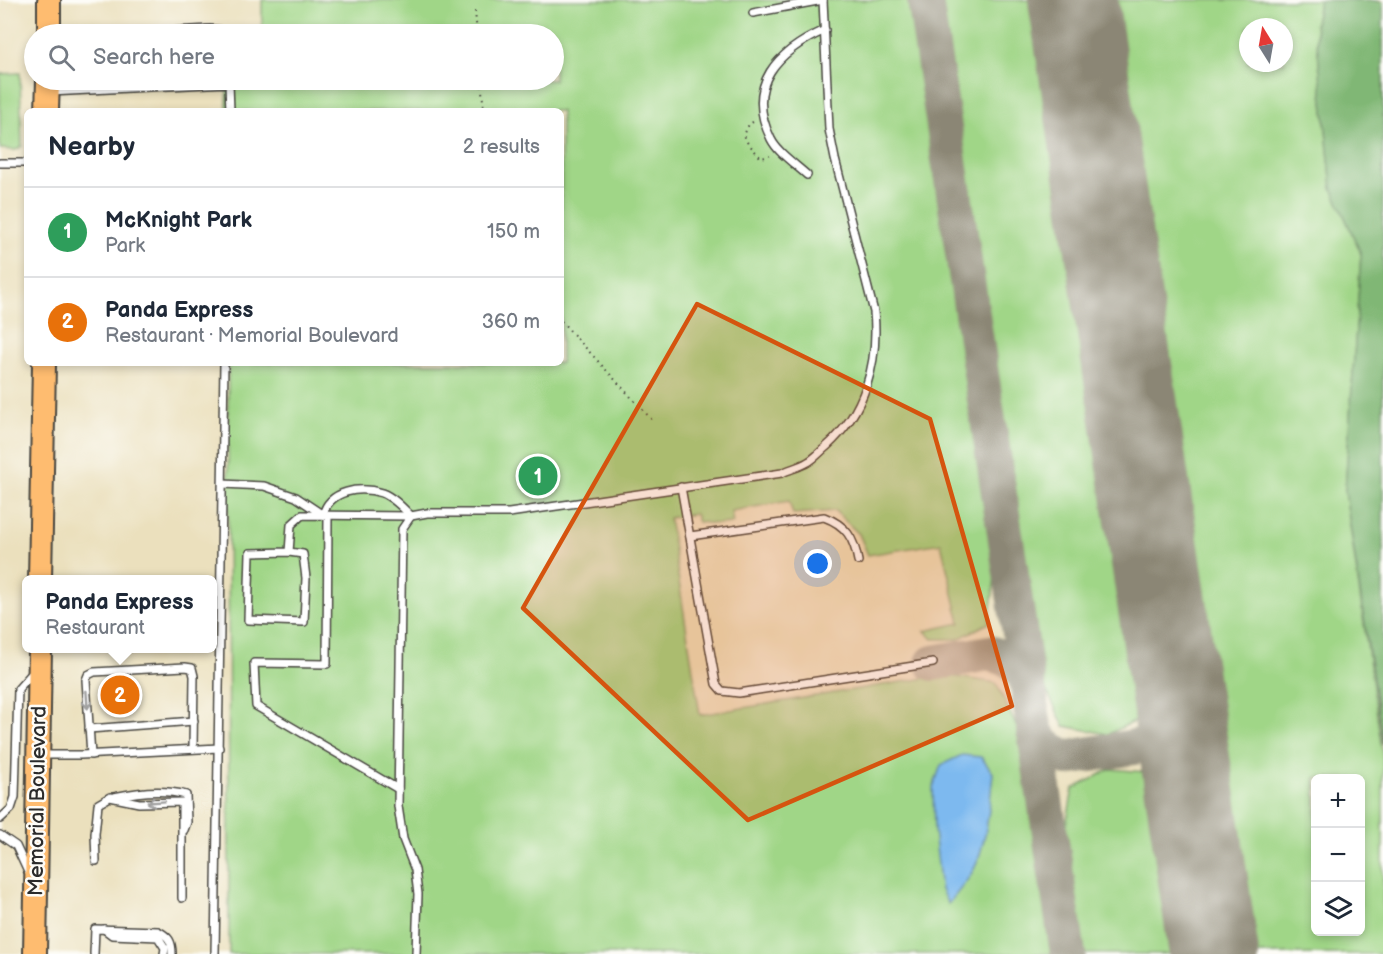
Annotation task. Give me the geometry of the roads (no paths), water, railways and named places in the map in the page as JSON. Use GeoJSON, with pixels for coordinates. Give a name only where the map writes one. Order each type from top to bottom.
{"type":"FeatureCollection","features":[{"type":"Feature","properties":{"kind":"main road"},"geometry":{"type":"LineString","coordinates":[[49,0],[49,24]]}},
{"type":"Feature","properties":{"kind":"main road"},"geometry":{"type":"LineString","coordinates":[[40,575],[44,366]]}},
{"type":"Feature","properties":{"kind":"main road","name":"Memorial Boulevard"},"geometry":{"type":"LineString","coordinates":[[35,954],[39,657]]}},
{"type":"Feature","properties":{"kind":"lane"},"geometry":{"type":"LineString","coordinates":[[289,552],[291,525],[302,515],[411,516],[427,513],[509,513],[782,473],[809,462],[833,441],[852,419],[866,392],[877,336],[874,312],[829,129],[823,0],[753,13]]}},
{"type":"Feature","properties":{"kind":"lane"},"geometry":{"type":"LineString","coordinates":[[807,175],[783,154],[772,140],[764,116],[762,94],[768,74],[786,52],[803,40],[825,30]]}},
{"type":"Feature","properties":{"kind":"lane"},"geometry":{"type":"LineString","coordinates":[[48,94],[96,90]]}},
{"type":"Feature","properties":{"kind":"lane"},"geometry":{"type":"LineString","coordinates":[[229,90],[230,108]]}},
{"type":"Feature","properties":{"kind":"lane"},"geometry":{"type":"LineString","coordinates":[[0,163],[24,163]]}},
{"type":"Feature","properties":{"kind":"lane"},"geometry":{"type":"LineString","coordinates":[[215,954],[224,366]]}},
{"type":"Feature","properties":{"kind":"lane"},"geometry":{"type":"LineString","coordinates":[[223,484],[264,486],[296,497],[326,516]]}},
{"type":"Feature","properties":{"kind":"lane"},"geometry":{"type":"LineString","coordinates":[[681,488],[716,684],[722,691],[739,693],[933,663]]}},
{"type":"Feature","properties":{"kind":"lane"},"geometry":{"type":"LineString","coordinates":[[398,789],[256,706],[254,663],[327,664],[325,507],[334,498],[346,491],[383,493],[411,516]]}},
{"type":"Feature","properties":{"kind":"lane"},"geometry":{"type":"LineString","coordinates":[[411,516],[402,529],[398,806],[403,839],[414,870],[418,894],[416,954]]}},
{"type":"Feature","properties":{"kind":"lane"},"geometry":{"type":"LineString","coordinates":[[690,536],[824,518],[835,521],[852,537],[858,561]]}},
{"type":"Feature","properties":{"kind":"lane"},"geometry":{"type":"LineString","coordinates":[[289,552],[303,554],[306,578],[304,622],[248,620],[250,553],[289,552]]}},
{"type":"Feature","properties":{"kind":"lane"},"geometry":{"type":"LineString","coordinates":[[0,819],[10,809],[15,797],[18,689],[39,657]]}},
{"type":"Feature","properties":{"kind":"lane"},"geometry":{"type":"LineString","coordinates":[[91,755],[86,680],[88,675],[94,672],[192,668],[194,676],[193,749]]}},
{"type":"Feature","properties":{"kind":"lane"},"geometry":{"type":"LineString","coordinates":[[89,729],[194,721]]}},
{"type":"Feature","properties":{"kind":"lane"},"geometry":{"type":"LineString","coordinates":[[38,755],[91,755],[219,748]]}},
{"type":"Feature","properties":{"kind":"lane"},"geometry":{"type":"LineString","coordinates":[[96,861],[98,804],[110,797],[139,803],[182,802],[182,898]]}},
{"type":"Feature","properties":{"kind":"lane"},"geometry":{"type":"LineString","coordinates":[[0,835],[16,846],[36,890]]}},
{"type":"Feature","properties":{"kind":"lane"},"geometry":{"type":"LineString","coordinates":[[94,954],[95,929],[158,931],[167,935],[172,943],[172,954]]}},
{"type":"Feature","properties":{"kind":"lane"},"geometry":{"type":"LineString","coordinates":[[104,929],[112,935],[158,937],[165,948],[164,954]]}},
{"type":"Feature","properties":{"kind":"water"},"geometry":{"type":"Polygon","coordinates":[[[962,755],[981,757],[993,773],[990,805],[977,863],[948,904],[941,890],[934,830],[933,788],[941,765],[962,755]]]}},
{"type":"Feature","properties":{"kind":"place","name":"McKnight Park"},"geometry":{"type":"Point","coordinates":[538,476]}},
{"type":"Feature","properties":{"kind":"place","name":"Panda Express"},"geometry":{"type":"Point","coordinates":[120,695]}}]}
